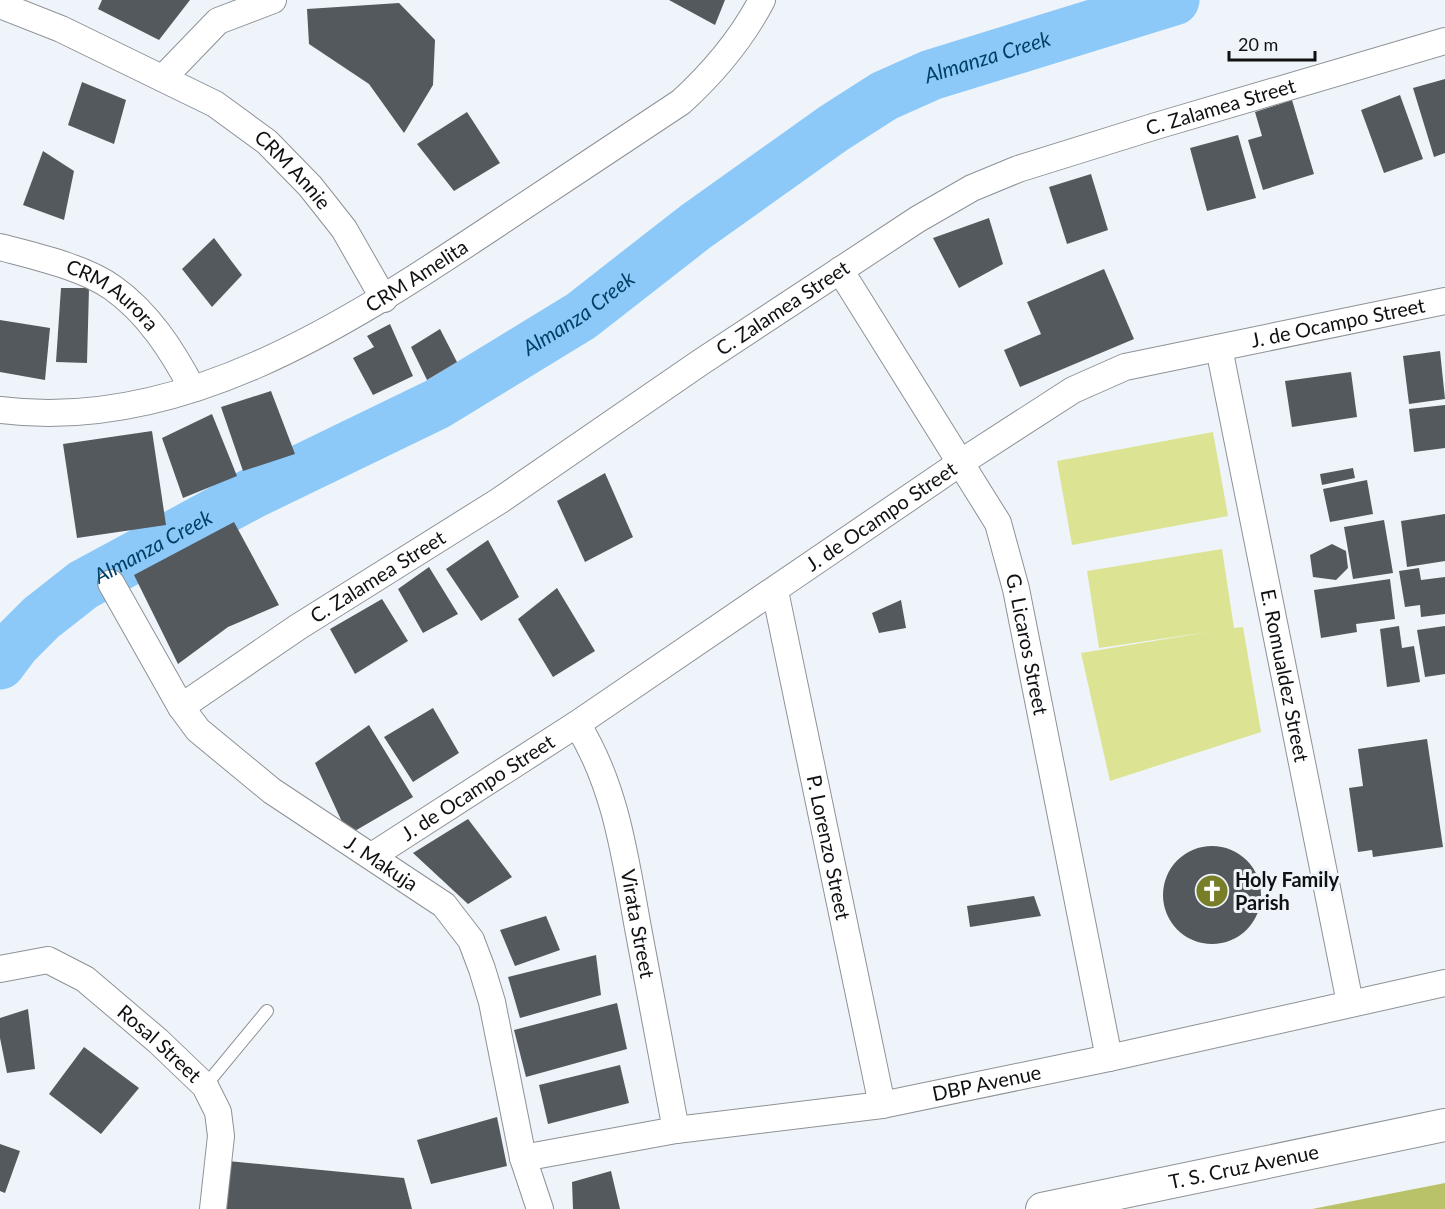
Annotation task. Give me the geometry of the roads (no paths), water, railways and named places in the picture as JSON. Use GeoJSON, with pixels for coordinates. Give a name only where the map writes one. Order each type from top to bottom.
{"type":"FeatureCollection","features":[{"type":"Feature","properties":{"kind":"street"},"geometry":{"type":"LineString","coordinates":[[164,78],[218,21],[273,0]]}},
{"type":"Feature","properties":{"kind":"street","name":"CRM Amelita"},"geometry":{"type":"LineString","coordinates":[[0,410],[30,414],[129,406],[192,388],[261,362],[384,299],[681,102],[712,73],[745,33],[762,0]]}},
{"type":"Feature","properties":{"kind":"street","name":"CRM Annie"},"geometry":{"type":"LineString","coordinates":[[0,5],[61,29],[215,104],[267,142],[310,186],[344,229],[384,299]]}},
{"type":"Feature","properties":{"kind":"street","name":"C. Zalamea Street"},"geometry":{"type":"LineString","coordinates":[[181,707],[298,627],[499,501],[840,270],[918,219],[972,188],[1018,169],[1445,41]]}},
{"type":"Feature","properties":{"kind":"street","name":"CRM Aurora"},"geometry":{"type":"LineString","coordinates":[[0,247],[57,263],[111,287],[144,315],[174,354],[192,388]]}},
{"type":"Feature","properties":{"kind":"street","name":"G. Licaros Street"},"geometry":{"type":"LineString","coordinates":[[840,270],[998,523],[1006,548],[1108,1058]]}},
{"type":"Feature","properties":{"kind":"street","name":"J. de Ocampo Street"},"geometry":{"type":"LineString","coordinates":[[372,856],[577,724],[960,463],[1073,390],[1125,367],[1445,301]]}},
{"type":"Feature","properties":{"kind":"street","name":"E. Romualdez Street"},"geometry":{"type":"LineString","coordinates":[[1219,348],[1350,1003]]}},
{"type":"Feature","properties":{"kind":"street","name":"J. Makuja"},"geometry":{"type":"LineString","coordinates":[[111,583],[181,707],[198,730],[272,790],[444,905],[471,940],[492,1002],[524,1158],[540,1209]]}},
{"type":"Feature","properties":{"kind":"street","name":"P. Lorenzo Street"},"geometry":{"type":"LineString","coordinates":[[775,591],[882,1105]]}},
{"type":"Feature","properties":{"kind":"street","name":"Virata Street"},"geometry":{"type":"LineString","coordinates":[[577,724],[596,753],[605,776],[624,853],[676,1130]]}},
{"type":"Feature","properties":{"kind":"street","name":"Rosal Street"},"geometry":{"type":"LineString","coordinates":[[0,969],[48,960],[85,980],[159,1041],[205,1086],[218,1112],[221,1136],[213,1209]]}},
{"type":"Feature","properties":{"kind":"street","name":"DBP Avenue"},"geometry":{"type":"LineString","coordinates":[[524,1158],[676,1130],[882,1105],[1108,1058],[1445,983]]}},
{"type":"Feature","properties":{"kind":"street","name":"T. S. Cruz Avenue"},"geometry":{"type":"LineString","coordinates":[[1042,1209],[1445,1125]]}},
{"type":"Feature","properties":{"kind":"lane"},"geometry":{"type":"LineString","coordinates":[[205,1086],[267,1011]]}},
{"type":"Feature","properties":{"kind":"waterway","name":"Almanza Creek"},"geometry":{"type":"LineString","coordinates":[[0,664],[15,644],[41,618],[83,585],[251,494],[437,404],[581,316],[695,227],[834,128],[884,96],[931,75],[1174,0]]}},
{"type":"Feature","properties":{"kind":"place","name":"Holy Family Parish"},"geometry":{"type":"Point","coordinates":[1212,891]}}]}
